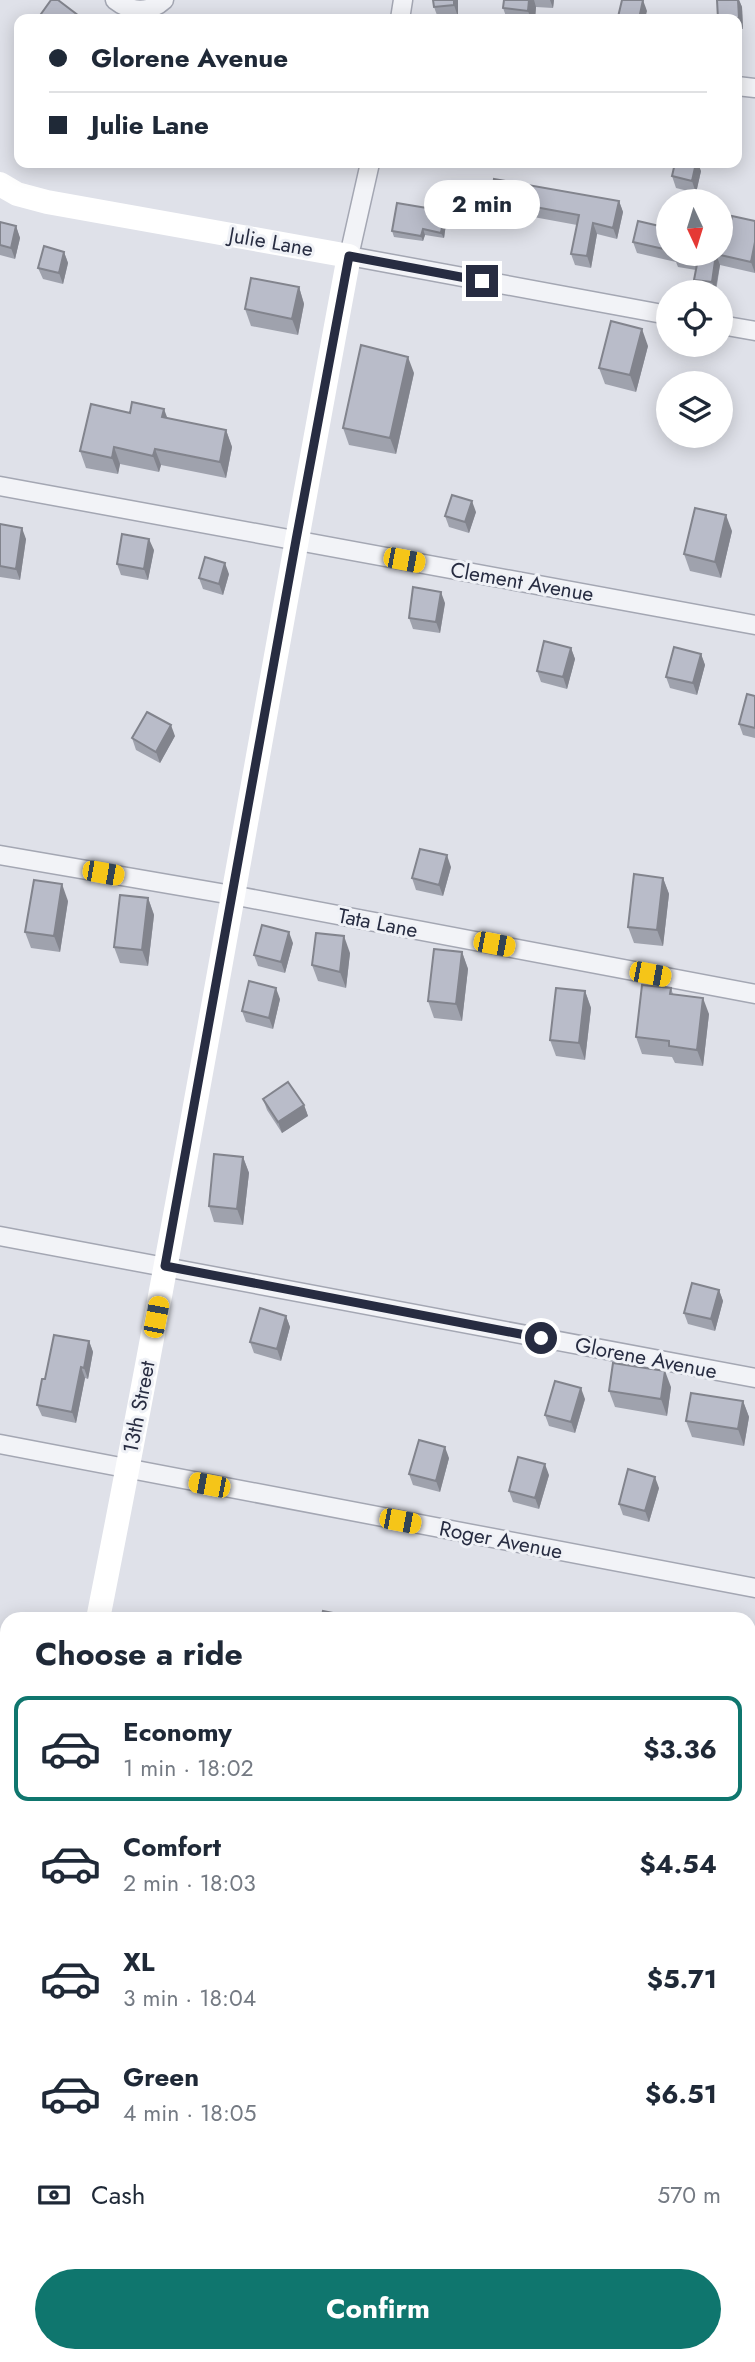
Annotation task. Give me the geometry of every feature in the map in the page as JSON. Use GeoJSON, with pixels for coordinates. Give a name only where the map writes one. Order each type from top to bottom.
{"type":"FeatureCollection","features":[{"type":"Feature","properties":{"kind":"street"},"geometry":{"type":"LineString","coordinates":[[115,0],[124,7],[142,11],[164,0]]}},
{"type":"Feature","properties":{"kind":"street","name":"13th Street"},"geometry":{"type":"LineString","coordinates":[[99,1612],[128,1469],[296,540],[349,256],[369,168]]}},
{"type":"Feature","properties":{"kind":"street","name":"Julie Lane"},"geometry":{"type":"LineString","coordinates":[[0,184],[17,194],[47,202],[656,313]]}},
{"type":"Feature","properties":{"kind":"street"},"geometry":{"type":"LineString","coordinates":[[733,327],[755,331]]}},
{"type":"Feature","properties":{"kind":"street","name":"Clement Avenue"},"geometry":{"type":"LineString","coordinates":[[0,486],[755,625]]}},
{"type":"Feature","properties":{"kind":"street","name":"Tata Lane"},"geometry":{"type":"LineString","coordinates":[[0,856],[232,895],[755,993]]}},
{"type":"Feature","properties":{"kind":"street","name":"Glorene Avenue"},"geometry":{"type":"LineString","coordinates":[[0,1236],[755,1378]]}},
{"type":"Feature","properties":{"kind":"street","name":"Roger Avenue"},"geometry":{"type":"LineString","coordinates":[[0,1444],[755,1588]]}},
{"type":"Feature","properties":{"kind":"building"},"geometry":{"type":"Polygon","coordinates":[[[51,0],[58,0],[76,14],[41,14],[51,0]]]}},
{"type":"Feature","properties":{"kind":"building"},"geometry":{"type":"Polygon","coordinates":[[[433,0],[454,0],[454,5],[434,7],[433,0]]]}},
{"type":"Feature","properties":{"kind":"building"},"geometry":{"type":"Polygon","coordinates":[[[504,0],[529,0],[528,11],[503,8],[504,0]]]}},
{"type":"Feature","properties":{"kind":"building"},"geometry":{"type":"Polygon","coordinates":[[[622,0],[643,0],[640,14],[619,14],[622,0]]]}},
{"type":"Feature","properties":{"kind":"building"},"geometry":{"type":"Polygon","coordinates":[[[717,0],[738,0],[739,14],[718,14],[717,0]]]}},
{"type":"Feature","properties":{"kind":"building"},"geometry":{"type":"Polygon","coordinates":[[[674,168],[695,168],[692,181],[672,176],[674,168]]]}},
{"type":"Feature","properties":{"kind":"building"},"geometry":{"type":"Polygon","coordinates":[[[494,179],[619,201],[613,228],[593,223],[587,256],[571,254],[579,215],[513,203],[511,217],[488,213],[494,179]]]}},
{"type":"Feature","properties":{"kind":"building"},"geometry":{"type":"Polygon","coordinates":[[[397,203],[445,211],[441,233],[423,229],[421,236],[392,231],[397,203]]]}},
{"type":"Feature","properties":{"kind":"building"},"geometry":{"type":"Polygon","coordinates":[[[733,216],[755,221],[751,262],[733,258],[733,216]]]}},
{"type":"Feature","properties":{"kind":"building"},"geometry":{"type":"Polygon","coordinates":[[[638,221],[656,225],[656,247],[633,242],[638,221]]]}},
{"type":"Feature","properties":{"kind":"building"},"geometry":{"type":"Polygon","coordinates":[[[0,222],[16,226],[11,248],[0,245],[0,222]]]}},
{"type":"Feature","properties":{"kind":"building"},"geometry":{"type":"Polygon","coordinates":[[[44,246],[64,252],[59,273],[38,268],[44,246]]]}},
{"type":"Feature","properties":{"kind":"building"},"geometry":{"type":"Polygon","coordinates":[[[697,266],[714,266],[712,280],[694,280],[697,266]]]}},
{"type":"Feature","properties":{"kind":"building"},"geometry":{"type":"Polygon","coordinates":[[[251,278],[299,287],[292,319],[245,309],[251,278]]]}},
{"type":"Feature","properties":{"kind":"building"},"geometry":{"type":"Polygon","coordinates":[[[611,321],[642,329],[630,375],[599,368],[611,321]]]}},
{"type":"Feature","properties":{"kind":"building"},"geometry":{"type":"Polygon","coordinates":[[[361,345],[408,357],[390,438],[343,428],[361,345]]]}},
{"type":"Feature","properties":{"kind":"building"},"geometry":{"type":"Polygon","coordinates":[[[132,402],[164,409],[162,417],[226,430],[220,462],[155,449],[153,456],[114,447],[112,458],[80,451],[91,404],[130,413],[132,402]]]}},
{"type":"Feature","properties":{"kind":"building"},"geometry":{"type":"Polygon","coordinates":[[[452,495],[472,501],[465,522],[445,516],[452,495]]]}},
{"type":"Feature","properties":{"kind":"building"},"geometry":{"type":"Polygon","coordinates":[[[695,508],[726,515],[715,562],[684,554],[695,508]]]}},
{"type":"Feature","properties":{"kind":"building"},"geometry":{"type":"Polygon","coordinates":[[[0,524],[22,528],[16,569],[0,566],[0,524]]]}},
{"type":"Feature","properties":{"kind":"building"},"geometry":{"type":"Polygon","coordinates":[[[122,534],[149,539],[144,569],[117,564],[122,534]]]}},
{"type":"Feature","properties":{"kind":"building"},"geometry":{"type":"Polygon","coordinates":[[[205,557],[225,563],[219,584],[199,578],[205,557]]]}},
{"type":"Feature","properties":{"kind":"building"},"geometry":{"type":"Polygon","coordinates":[[[413,587],[441,592],[436,622],[409,618],[413,587]]]}},
{"type":"Feature","properties":{"kind":"building"},"geometry":{"type":"Polygon","coordinates":[[[544,641],[571,648],[563,677],[537,671],[544,641]]]}},
{"type":"Feature","properties":{"kind":"building"},"geometry":{"type":"Polygon","coordinates":[[[674,647],[701,654],[693,683],[666,677],[674,647]]]}},
{"type":"Feature","properties":{"kind":"building"},"geometry":{"type":"Polygon","coordinates":[[[747,694],[755,696],[755,728],[739,724],[747,694]]]}},
{"type":"Feature","properties":{"kind":"building"},"geometry":{"type":"Polygon","coordinates":[[[147,712],[171,725],[156,752],[132,738],[147,712]]]}},
{"type":"Feature","properties":{"kind":"building"},"geometry":{"type":"Polygon","coordinates":[[[420,849],[447,855],[439,885],[412,878],[420,849]]]}},
{"type":"Feature","properties":{"kind":"building"},"geometry":{"type":"Polygon","coordinates":[[[634,874],[663,878],[657,930],[628,927],[634,874]]]}},
{"type":"Feature","properties":{"kind":"building"},"geometry":{"type":"Polygon","coordinates":[[[34,880],[62,884],[54,936],[25,932],[34,880]]]}},
{"type":"Feature","properties":{"kind":"building"},"geometry":{"type":"Polygon","coordinates":[[[120,895],[148,898],[142,950],[114,947],[120,895]]]}},
{"type":"Feature","properties":{"kind":"building"},"geometry":{"type":"Polygon","coordinates":[[[262,925],[289,932],[281,962],[254,955],[262,925]]]}},
{"type":"Feature","properties":{"kind":"building"},"geometry":{"type":"Polygon","coordinates":[[[316,933],[344,936],[340,972],[312,965],[316,933]]]}},
{"type":"Feature","properties":{"kind":"building"},"geometry":{"type":"Polygon","coordinates":[[[434,949],[462,952],[456,1004],[428,1001],[434,949]]]}},
{"type":"Feature","properties":{"kind":"building"},"geometry":{"type":"Polygon","coordinates":[[[249,981],[276,988],[269,1018],[242,1011],[249,981]]]}},
{"type":"Feature","properties":{"kind":"building"},"geometry":{"type":"Polygon","coordinates":[[[642,985],[671,988],[670,994],[703,998],[697,1050],[669,1046],[669,1041],[636,1037],[642,985]]]}},
{"type":"Feature","properties":{"kind":"building"},"geometry":{"type":"Polygon","coordinates":[[[556,988],[585,991],[579,1043],[550,1040],[556,988]]]}},
{"type":"Feature","properties":{"kind":"building"},"geometry":{"type":"Polygon","coordinates":[[[288,1082],[304,1105],[278,1122],[263,1099],[288,1082]]]}},
{"type":"Feature","properties":{"kind":"building"},"geometry":{"type":"Polygon","coordinates":[[[214,1154],[243,1157],[237,1209],[209,1206],[214,1154]]]}},
{"type":"Feature","properties":{"kind":"building"},"geometry":{"type":"Polygon","coordinates":[[[692,1283],[719,1290],[711,1319],[684,1313],[692,1283]]]}},
{"type":"Feature","properties":{"kind":"building"},"geometry":{"type":"Polygon","coordinates":[[[260,1308],[286,1316],[277,1349],[250,1342],[260,1308]]]}},
{"type":"Feature","properties":{"kind":"building"},"geometry":{"type":"Polygon","coordinates":[[[54,1335],[89,1341],[72,1412],[37,1405],[54,1335]]]}},
{"type":"Feature","properties":{"kind":"building"},"geometry":{"type":"Polygon","coordinates":[[[613,1363],[665,1371],[661,1399],[609,1391],[613,1363]]]}},
{"type":"Feature","properties":{"kind":"building"},"geometry":{"type":"Polygon","coordinates":[[[555,1381],[581,1388],[571,1422],[545,1415],[555,1381]]]}},
{"type":"Feature","properties":{"kind":"building"},"geometry":{"type":"Polygon","coordinates":[[[691,1393],[743,1401],[738,1429],[686,1421],[691,1393]]]}},
{"type":"Feature","properties":{"kind":"building"},"geometry":{"type":"Polygon","coordinates":[[[419,1440],[445,1447],[436,1481],[409,1474],[419,1440]]]}},
{"type":"Feature","properties":{"kind":"building"},"geometry":{"type":"Polygon","coordinates":[[[518,1457],[545,1464],[535,1498],[509,1491],[518,1457]]]}},
{"type":"Feature","properties":{"kind":"building"},"geometry":{"type":"Polygon","coordinates":[[[628,1469],[655,1477],[645,1511],[619,1504],[628,1469]]]}},
{"type":"Feature","properties":{"kind":"route"},"geometry":{"type":"LineString","coordinates":[[482,281],[349,256],[165,1266],[541,1338]]}}]}
